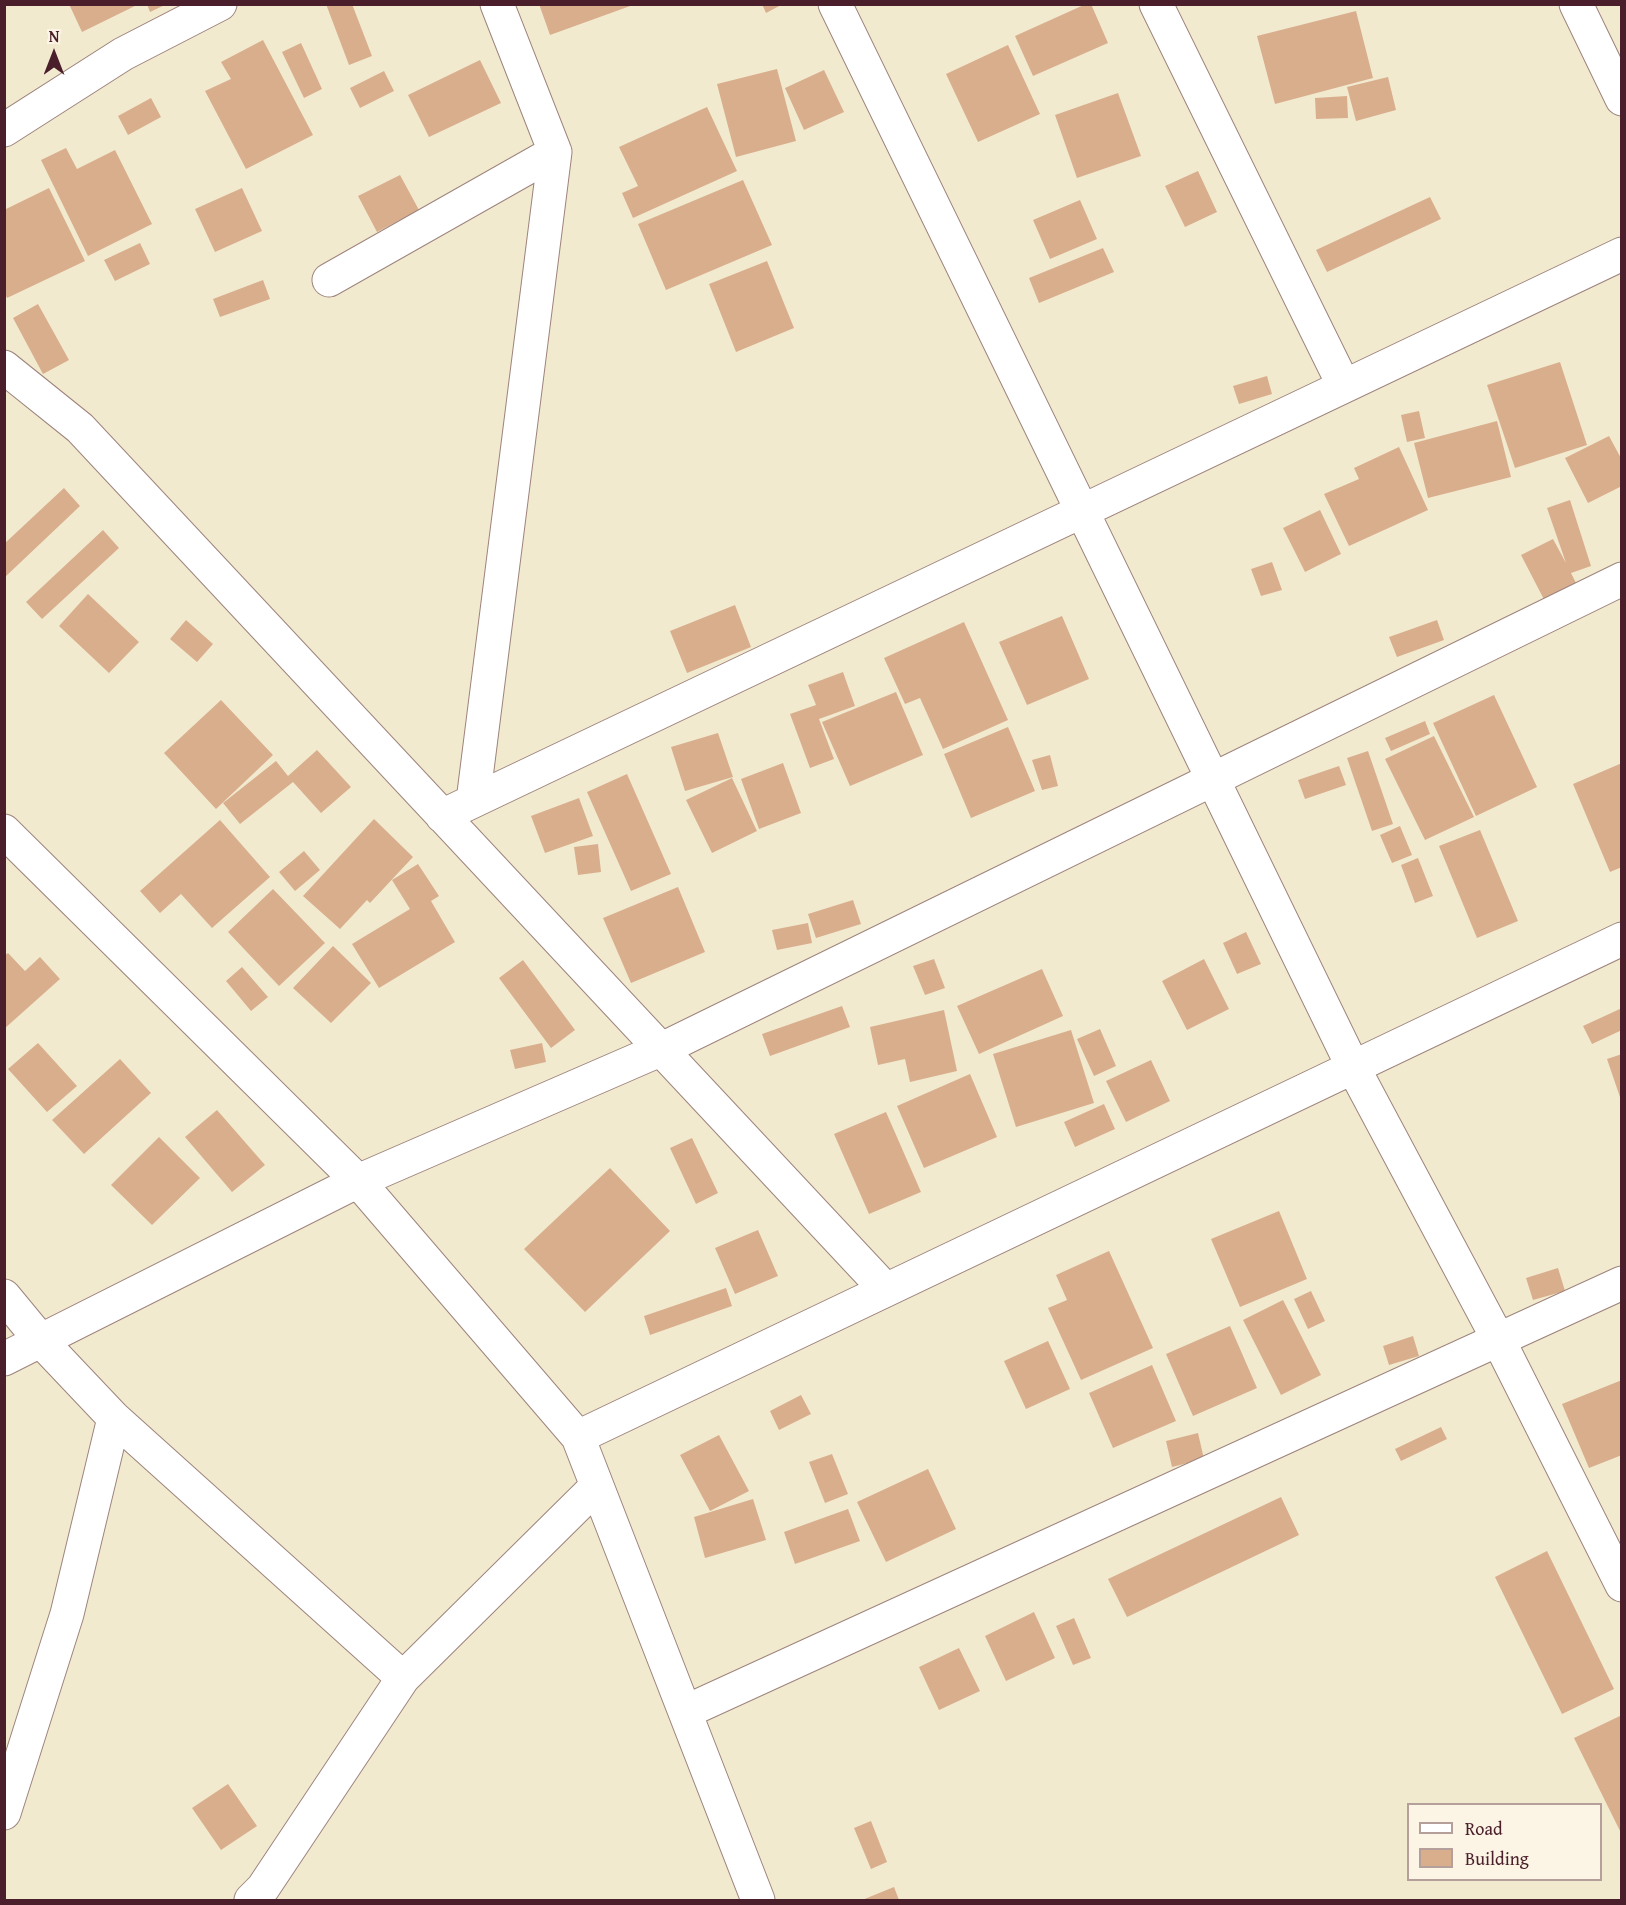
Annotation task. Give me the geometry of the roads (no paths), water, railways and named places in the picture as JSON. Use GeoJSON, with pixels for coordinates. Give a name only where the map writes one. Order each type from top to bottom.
{"type":"FeatureCollection","features":[{"type":"Feature","properties":{"kind":"street"},"geometry":{"type":"LineString","coordinates":[[4,129],[123,54],[220,4]]}},
{"type":"Feature","properties":{"kind":"street"},"geometry":{"type":"LineString","coordinates":[[473,801],[555,152],[497,4]]}},
{"type":"Feature","properties":{"kind":"street"},"geometry":{"type":"LineString","coordinates":[[836,4],[1353,1067],[1498,1339],[1622,1585]]}},
{"type":"Feature","properties":{"kind":"street"},"geometry":{"type":"LineString","coordinates":[[1156,4],[1344,386]]}},
{"type":"Feature","properties":{"kind":"street"},"geometry":{"type":"LineString","coordinates":[[1576,4],[1622,99]]}},
{"type":"Feature","properties":{"kind":"street"},"geometry":{"type":"LineString","coordinates":[[329,280],[555,152]]}},
{"type":"Feature","properties":{"kind":"street"},"geometry":{"type":"LineString","coordinates":[[442,816],[1622,254]]}},
{"type":"Feature","properties":{"kind":"street"},"geometry":{"type":"LineString","coordinates":[[4,367],[80,428],[886,1290]]}},
{"type":"Feature","properties":{"kind":"street"},"geometry":{"type":"LineString","coordinates":[[4,1359],[358,1181],[662,1049],[1622,579]]}},
{"type":"Feature","properties":{"kind":"street"},"geometry":{"type":"LineString","coordinates":[[4,831],[358,1181],[578,1437],[758,1900]]}},
{"type":"Feature","properties":{"kind":"street"},"geometry":{"type":"LineString","coordinates":[[578,1437],[1622,939]]}},
{"type":"Feature","properties":{"kind":"street"},"geometry":{"type":"LineString","coordinates":[[685,1712],[1622,1283]]}},
{"type":"Feature","properties":{"kind":"street"},"geometry":{"type":"LineString","coordinates":[[4,1296],[42,1341],[114,1418],[403,1678]]}},
{"type":"Feature","properties":{"kind":"street"},"geometry":{"type":"LineString","coordinates":[[4,1813],[67,1614],[114,1418]]}},
{"type":"Feature","properties":{"kind":"street"},"geometry":{"type":"LineString","coordinates":[[251,1900],[264,1888],[403,1678],[597,1486]]}}]}
